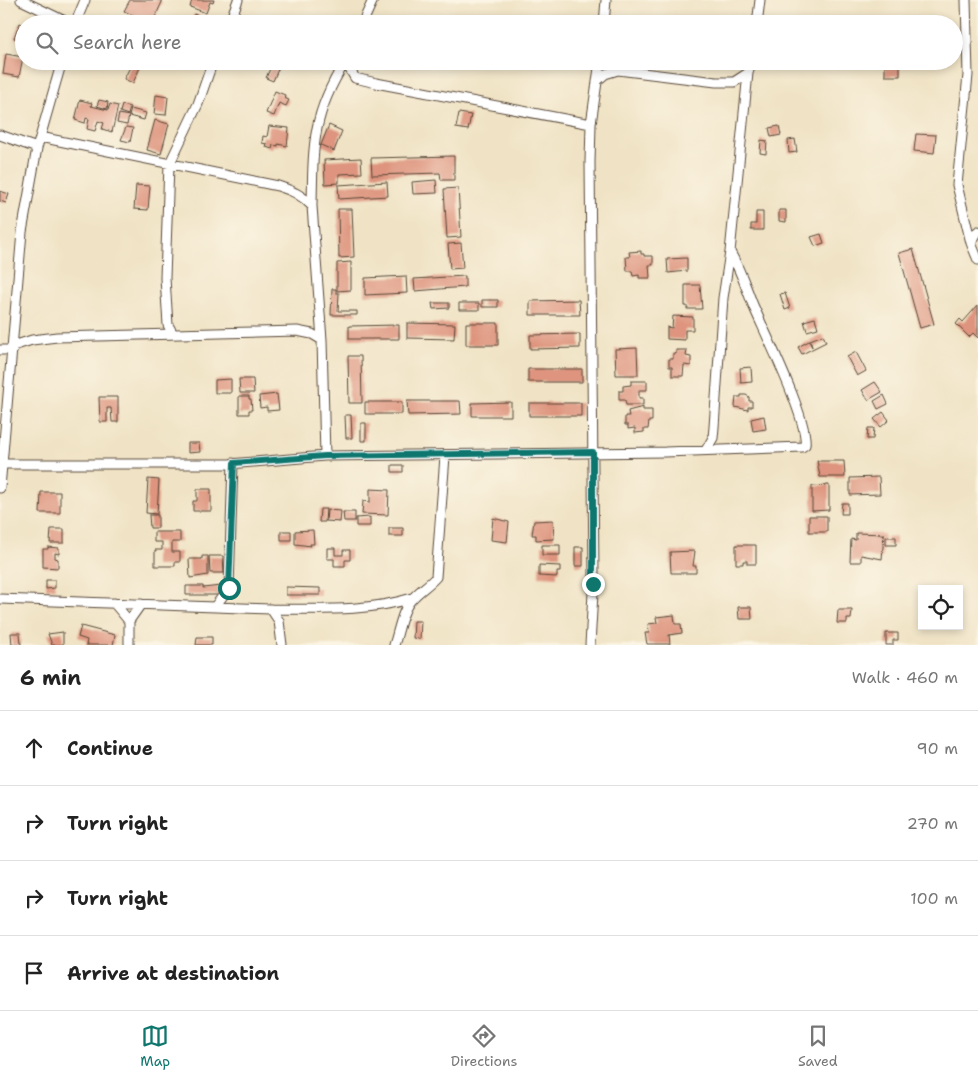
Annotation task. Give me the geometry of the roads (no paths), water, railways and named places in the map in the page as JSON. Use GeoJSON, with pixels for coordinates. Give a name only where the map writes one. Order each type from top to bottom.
{"type":"FeatureCollection","features":[{"type":"Feature","properties":{"kind":"street"},"geometry":{"type":"LineString","coordinates":[[21,0],[52,15]]}},
{"type":"Feature","properties":{"kind":"street"},"geometry":{"type":"LineString","coordinates":[[79,15],[85,0]]}},
{"type":"Feature","properties":{"kind":"street"},"geometry":{"type":"LineString","coordinates":[[232,15],[238,0]]}},
{"type":"Feature","properties":{"kind":"street"},"geometry":{"type":"LineString","coordinates":[[366,15],[373,0]]}},
{"type":"Feature","properties":{"kind":"street"},"geometry":{"type":"LineString","coordinates":[[605,15],[606,0]]}},
{"type":"Feature","properties":{"kind":"street"},"geometry":{"type":"LineString","coordinates":[[758,15],[760,0]]}},
{"type":"Feature","properties":{"kind":"street"},"geometry":{"type":"LineString","coordinates":[[966,0],[968,75],[957,185],[971,243],[978,260]]}},
{"type":"Feature","properties":{"kind":"street"},"geometry":{"type":"LineString","coordinates":[[0,488],[22,232],[37,148],[59,70]]}},
{"type":"Feature","properties":{"kind":"street"},"geometry":{"type":"LineString","coordinates":[[170,330],[165,278],[169,165],[198,104],[210,70]]}},
{"type":"Feature","properties":{"kind":"street"},"geometry":{"type":"LineString","coordinates":[[325,456],[322,340],[312,206],[313,149],[320,112],[333,81],[340,70]]}},
{"type":"Feature","properties":{"kind":"street"},"geometry":{"type":"LineString","coordinates":[[350,70],[355,78]]}},
{"type":"Feature","properties":{"kind":"street"},"geometry":{"type":"LineString","coordinates":[[590,645],[594,576],[591,124],[599,70]]}},
{"type":"Feature","properties":{"kind":"street"},"geometry":{"type":"LineString","coordinates":[[598,80],[605,74],[618,70],[716,82],[734,82],[748,72]]}},
{"type":"Feature","properties":{"kind":"street"},"geometry":{"type":"LineString","coordinates":[[706,450],[712,438],[714,427],[720,330],[730,252],[748,72]]}},
{"type":"Feature","properties":{"kind":"street"},"geometry":{"type":"LineString","coordinates":[[968,75],[978,75]]}},
{"type":"Feature","properties":{"kind":"street"},"geometry":{"type":"LineString","coordinates":[[333,81],[355,78],[591,124]]}},
{"type":"Feature","properties":{"kind":"street"},"geometry":{"type":"LineString","coordinates":[[0,136],[37,148]]}},
{"type":"Feature","properties":{"kind":"street"},"geometry":{"type":"LineString","coordinates":[[40,137],[296,191],[312,206]]}},
{"type":"Feature","properties":{"kind":"street"},"geometry":{"type":"LineString","coordinates":[[971,243],[973,236],[978,231]]}},
{"type":"Feature","properties":{"kind":"street"},"geometry":{"type":"LineString","coordinates":[[2,464],[234,463],[325,456],[445,456],[802,447],[806,438],[742,273],[730,252]]}},
{"type":"Feature","properties":{"kind":"street"},"geometry":{"type":"LineString","coordinates":[[0,350],[47,338],[160,334],[170,330],[297,331],[312,334],[322,340]]}},
{"type":"Feature","properties":{"kind":"street"},"geometry":{"type":"LineString","coordinates":[[0,599],[216,605],[271,609],[372,607],[412,598],[427,587],[436,577],[445,456]]}},
{"type":"Feature","properties":{"kind":"street"},"geometry":{"type":"LineString","coordinates":[[216,605],[229,588],[234,463]]}},
{"type":"Feature","properties":{"kind":"street"},"geometry":{"type":"LineString","coordinates":[[394,645],[406,608],[412,598]]}},
{"type":"Feature","properties":{"kind":"street"},"geometry":{"type":"LineString","coordinates":[[114,603],[128,622],[129,645]]}},
{"type":"Feature","properties":{"kind":"street"},"geometry":{"type":"LineString","coordinates":[[128,622],[141,604]]}},
{"type":"Feature","properties":{"kind":"street"},"geometry":{"type":"LineString","coordinates":[[271,609],[279,621],[282,645]]}}]}
